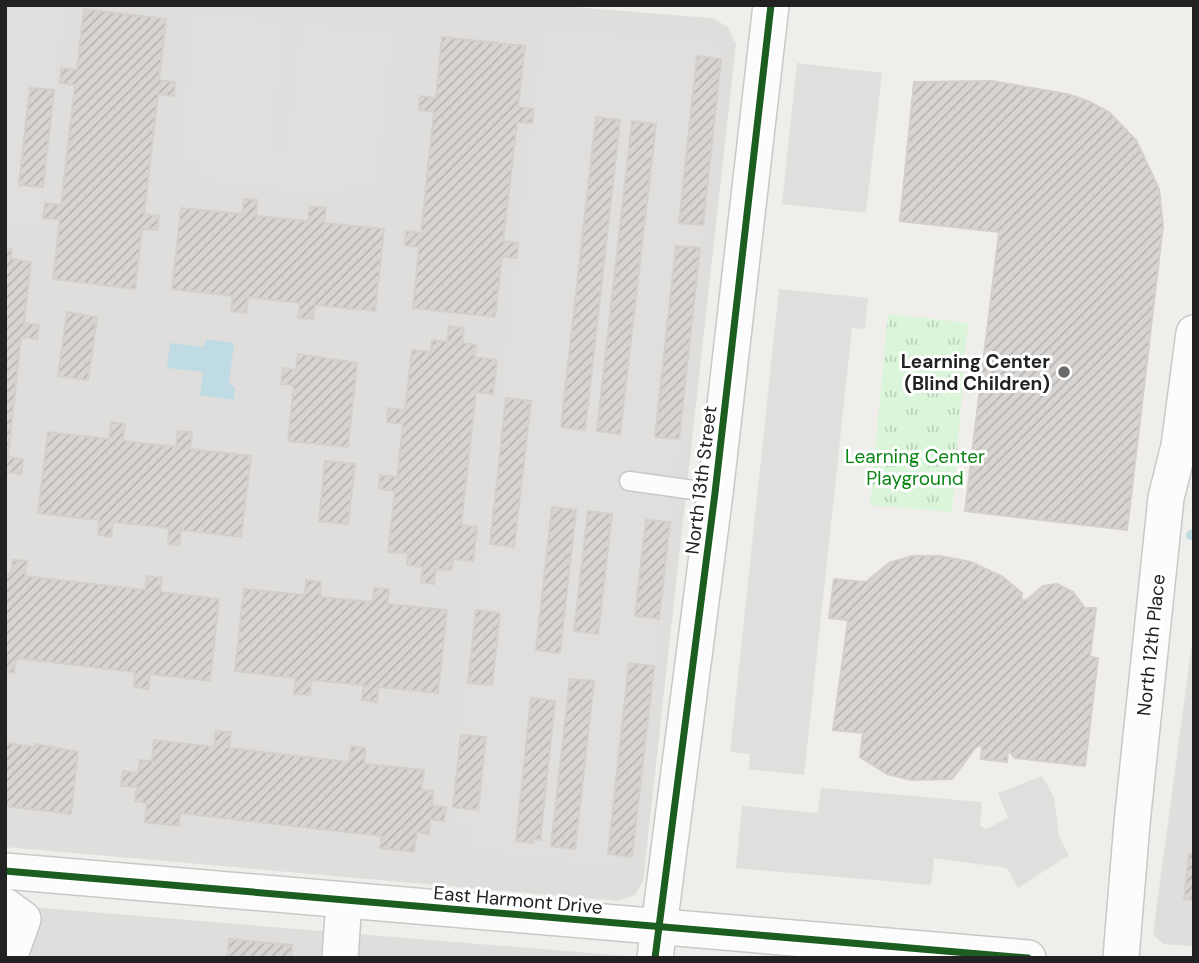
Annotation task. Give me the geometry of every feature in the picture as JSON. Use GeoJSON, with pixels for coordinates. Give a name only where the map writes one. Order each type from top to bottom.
{"type":"FeatureCollection","features":[{"type":"Feature","properties":{"kind":"street","name":"North 13th Street"},"geometry":{"type":"LineString","coordinates":[[657,942],[715,493],[771,5]]}},
{"type":"Feature","properties":{"kind":"street","name":"North 12th Place"},"geometry":{"type":"LineString","coordinates":[[1121,958],[1132,823],[1167,498],[1179,446],[1194,333]]}},
{"type":"Feature","properties":{"kind":"street","name":"East Harmont Drive"},"geometry":{"type":"LineString","coordinates":[[5,871],[344,901],[657,942],[1028,958]]}},
{"type":"Feature","properties":{"kind":"street"},"geometry":{"type":"LineString","coordinates":[[340,958],[344,901]]}},
{"type":"Feature","properties":{"kind":"street"},"geometry":{"type":"LineString","coordinates":[[5,906],[23,919],[9,958]]}},
{"type":"Feature","properties":{"kind":"lane"},"geometry":{"type":"LineString","coordinates":[[629,481],[715,493]]}},
{"type":"Feature","properties":{"kind":"shaded area"},"geometry":{"type":"Polygon","coordinates":[[[5,5],[548,5],[712,18],[728,27],[736,44],[643,882],[635,895],[618,901],[5,847],[5,5]]]}},
{"type":"Feature","properties":{"kind":"shaded area"},"geometry":{"type":"Polygon","coordinates":[[[5,5],[64,10],[38,227],[5,223],[5,5]]]}},
{"type":"Feature","properties":{"kind":"shaded area"},"geometry":{"type":"Polygon","coordinates":[[[196,13],[284,23],[269,153],[287,155],[303,25],[392,35],[375,185],[344,182],[342,195],[200,179],[202,165],[179,162],[196,13]]]}},
{"type":"Feature","properties":{"kind":"shaded area"},"geometry":{"type":"Polygon","coordinates":[[[544,30],[723,44],[630,868],[473,849],[476,829],[451,827],[544,30]]]}},
{"type":"Feature","properties":{"kind":"shaded area"},"geometry":{"type":"Polygon","coordinates":[[[797,63],[882,73],[866,213],[782,204],[797,63]]]}},
{"type":"Feature","properties":{"kind":"shaded area"},"geometry":{"type":"Polygon","coordinates":[[[779,289],[868,298],[865,329],[852,328],[804,775],[749,769],[750,754],[730,752],[779,289]]]}},
{"type":"Feature","properties":{"kind":"shaded area"},"geometry":{"type":"Polygon","coordinates":[[[1194,628],[1194,946],[1163,944],[1153,934],[1194,628]]]}},
{"type":"Feature","properties":{"kind":"shaded area"},"geometry":{"type":"Polygon","coordinates":[[[1042,776],[1054,797],[1059,837],[1069,855],[1018,888],[1007,868],[934,858],[931,885],[736,868],[742,806],[818,813],[821,788],[982,802],[980,825],[986,829],[1008,818],[998,793],[1042,776]]]}},
{"type":"Feature","properties":{"kind":"shaded area"},"geometry":{"type":"Polygon","coordinates":[[[5,905],[650,958],[5,958],[5,905]]]}},
{"type":"Feature","properties":{"kind":"green space","name":"Learning Center Playground"},"geometry":{"type":"Polygon","coordinates":[[[888,314],[968,323],[952,512],[870,505],[888,314]]]}},
{"type":"Feature","properties":{"kind":"water"},"geometry":{"type":"Polygon","coordinates":[[[207,339],[234,343],[229,384],[235,387],[234,400],[200,395],[203,372],[167,368],[170,343],[203,347],[207,339]]]}},
{"type":"Feature","properties":{"kind":"building"},"geometry":{"type":"Polygon","coordinates":[[[84,9],[166,19],[159,80],[175,82],[174,96],[158,94],[144,214],[159,216],[157,230],[142,229],[135,289],[53,279],[60,219],[43,218],[45,203],[61,205],[75,85],[60,83],[61,68],[77,70],[84,9]]]}},
{"type":"Feature","properties":{"kind":"building"},"geometry":{"type":"Polygon","coordinates":[[[442,37],[525,46],[518,107],[534,109],[532,123],[517,122],[503,241],[518,243],[517,258],[502,257],[495,317],[413,308],[419,247],[405,245],[406,231],[421,233],[434,112],[419,110],[420,96],[436,98],[442,37]]]}},
{"type":"Feature","properties":{"kind":"building"},"geometry":{"type":"Polygon","coordinates":[[[697,56],[721,59],[703,225],[679,223],[697,56]]]}},
{"type":"Feature","properties":{"kind":"building","name":"Learning Center (Blind Children)"},"geometry":{"type":"Polygon","coordinates":[[[992,81],[1067,94],[1109,112],[1136,140],[1159,189],[1163,226],[1127,530],[965,511],[999,232],[900,221],[914,82],[992,81]]]}},
{"type":"Feature","properties":{"kind":"building"},"geometry":{"type":"Polygon","coordinates":[[[30,88],[54,90],[43,187],[19,185],[30,88]]]}},
{"type":"Feature","properties":{"kind":"building"},"geometry":{"type":"Polygon","coordinates":[[[596,117],[620,120],[585,430],[561,427],[596,117]]]}},
{"type":"Feature","properties":{"kind":"building"},"geometry":{"type":"Polygon","coordinates":[[[632,121],[656,124],[620,434],[597,431],[632,121]]]}},
{"type":"Feature","properties":{"kind":"building"},"geometry":{"type":"Polygon","coordinates":[[[244,199],[257,200],[256,216],[308,221],[310,206],[326,208],[324,223],[384,229],[375,311],[315,305],[313,319],[298,318],[300,303],[248,297],[246,313],[231,311],[233,296],[172,289],[181,208],[242,214],[244,199]]]}},
{"type":"Feature","properties":{"kind":"building"},"geometry":{"type":"Polygon","coordinates":[[[676,246],[700,248],[679,439],[655,437],[676,246]]]}},
{"type":"Feature","properties":{"kind":"building"},"geometry":{"type":"Polygon","coordinates":[[[5,248],[12,249],[11,259],[31,262],[24,323],[39,325],[37,339],[21,337],[8,457],[23,459],[21,474],[7,472],[5,484],[5,248]]]}},
{"type":"Feature","properties":{"kind":"building"},"geometry":{"type":"Polygon","coordinates":[[[67,312],[97,317],[88,380],[58,376],[67,312]]]}},
{"type":"Feature","properties":{"kind":"building"},"geometry":{"type":"Polygon","coordinates":[[[449,326],[464,328],[462,343],[476,345],[474,357],[497,360],[493,394],[476,392],[461,525],[477,527],[473,561],[453,559],[451,570],[436,569],[434,584],[421,582],[423,567],[407,565],[408,553],[388,552],[395,491],[379,489],[380,475],[397,477],[403,424],[387,422],[388,408],[405,410],[412,350],[431,352],[432,340],[447,342],[449,326]]]}},
{"type":"Feature","properties":{"kind":"building"},"geometry":{"type":"Polygon","coordinates":[[[298,354],[357,363],[348,447],[288,441],[294,385],[281,384],[283,368],[296,370],[298,354]]]}},
{"type":"Feature","properties":{"kind":"building"},"geometry":{"type":"Polygon","coordinates":[[[506,398],[531,401],[514,547],[490,544],[506,398]]]}},
{"type":"Feature","properties":{"kind":"building"},"geometry":{"type":"Polygon","coordinates":[[[111,422],[125,424],[123,441],[176,447],[178,431],[192,432],[190,449],[251,456],[241,537],[181,530],[179,545],[168,544],[169,528],[113,522],[111,537],[98,535],[99,520],[38,513],[48,432],[109,439],[111,422]]]}},
{"type":"Feature","properties":{"kind":"building"},"geometry":{"type":"Polygon","coordinates":[[[325,461],[355,464],[348,524],[319,521],[325,461]]]}},
{"type":"Feature","properties":{"kind":"building"},"geometry":{"type":"Polygon","coordinates":[[[552,507],[576,510],[560,653],[536,650],[552,507]]]}},
{"type":"Feature","properties":{"kind":"building"},"geometry":{"type":"Polygon","coordinates":[[[588,511],[612,514],[598,634],[574,631],[588,511]]]}},
{"type":"Feature","properties":{"kind":"building"},"geometry":{"type":"Polygon","coordinates":[[[646,520],[670,522],[659,619],[635,616],[646,520]]]}},
{"type":"Feature","properties":{"kind":"building"},"geometry":{"type":"Polygon","coordinates":[[[912,556],[940,556],[971,562],[1003,577],[1022,593],[1021,601],[1028,599],[1043,586],[1057,584],[1073,592],[1085,608],[1096,608],[1090,657],[1098,658],[1085,766],[1015,758],[1008,750],[1007,762],[981,759],[982,745],[976,747],[952,779],[912,780],[887,774],[860,757],[863,733],[833,730],[848,620],[829,618],[834,579],[866,582],[889,563],[912,556]]]}},
{"type":"Feature","properties":{"kind":"building"},"geometry":{"type":"Polygon","coordinates":[[[13,560],[27,561],[25,576],[145,590],[147,576],[162,578],[160,592],[219,599],[210,681],[150,674],[148,689],[134,687],[135,672],[16,658],[14,673],[5,672],[5,574],[11,574],[13,560]]]}},
{"type":"Feature","properties":{"kind":"building"},"geometry":{"type":"Polygon","coordinates":[[[306,580],[321,582],[320,597],[373,602],[374,588],[389,589],[387,604],[447,610],[438,693],[378,687],[377,702],[362,700],[364,685],[311,680],[310,695],[294,694],[296,678],[235,671],[244,589],[305,595],[306,580]]]}},
{"type":"Feature","properties":{"kind":"building"},"geometry":{"type":"Polygon","coordinates":[[[476,610],[500,613],[492,685],[468,683],[476,610]]]}},
{"type":"Feature","properties":{"kind":"building"},"geometry":{"type":"Polygon","coordinates":[[[629,663],[654,666],[632,857],[608,854],[629,663]]]}},
{"type":"Feature","properties":{"kind":"building"},"geometry":{"type":"Polygon","coordinates":[[[570,679],[594,681],[575,849],[551,846],[570,679]]]}},
{"type":"Feature","properties":{"kind":"building"},"geometry":{"type":"Polygon","coordinates":[[[531,698],[555,701],[540,840],[534,839],[533,843],[516,841],[531,698]]]}},
{"type":"Feature","properties":{"kind":"building"},"geometry":{"type":"Polygon","coordinates":[[[216,731],[231,732],[229,748],[349,762],[351,746],[365,748],[364,764],[424,770],[421,790],[433,791],[432,806],[446,807],[444,821],[430,819],[429,834],[417,832],[414,852],[380,848],[382,836],[180,813],[179,826],[145,822],[147,803],[135,801],[137,787],[121,786],[123,771],[138,773],[140,760],[152,761],[154,740],[214,747],[216,731]]]}},
{"type":"Feature","properties":{"kind":"building"},"geometry":{"type":"Polygon","coordinates":[[[461,735],[486,737],[478,810],[453,807],[461,735]]]}},
{"type":"Feature","properties":{"kind":"building"},"geometry":{"type":"Polygon","coordinates":[[[6,743],[35,747],[36,744],[78,752],[71,814],[5,806],[6,743]]]}},
{"type":"Feature","properties":{"kind":"building"},"geometry":{"type":"Polygon","coordinates":[[[1189,854],[1194,855],[1194,900],[1184,899],[1189,854]]]}},
{"type":"Feature","properties":{"kind":"building"},"geometry":{"type":"Polygon","coordinates":[[[229,939],[292,945],[291,958],[227,958],[229,939]]]}},
{"type":"Feature","properties":{"kind":"cycle path"},"geometry":{"type":"LineString","coordinates":[[655,958],[715,493],[771,5]]}},
{"type":"Feature","properties":{"kind":"cycle path"},"geometry":{"type":"LineString","coordinates":[[5,871],[1028,958]]}},
{"type":"Feature","properties":{"kind":"place","name":"Learning Center (Blind Children)"},"geometry":{"type":"Point","coordinates":[1064,372]}}]}
